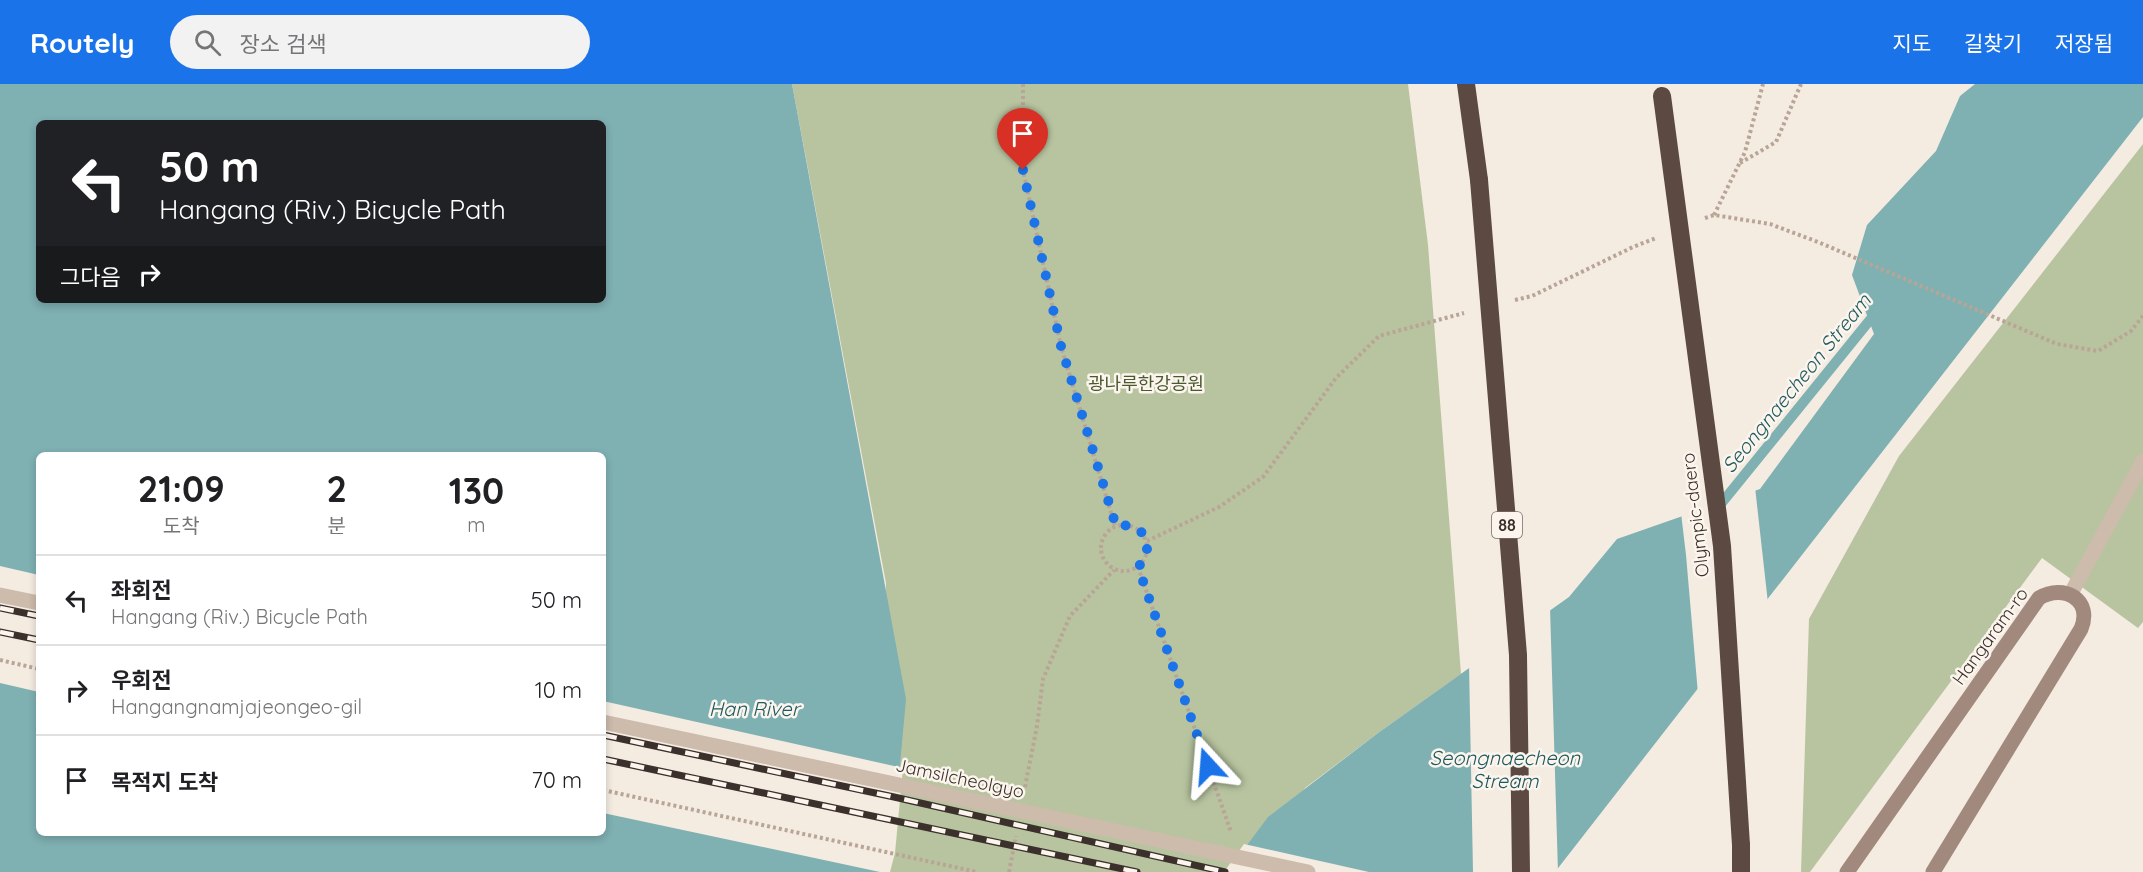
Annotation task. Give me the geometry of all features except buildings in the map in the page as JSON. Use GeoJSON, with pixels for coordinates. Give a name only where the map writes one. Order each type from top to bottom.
{"type":"FeatureCollection","features":[{"type":"Feature","properties":{"kind":"highway","name":"88"},"geometry":{"type":"LineString","coordinates":[[1466,84],[1479,180],[1518,656],[1521,872]]}},
{"type":"Feature","properties":{"kind":"highway","name":"Olympic-daero"},"geometry":{"type":"LineString","coordinates":[[1661,90],[1722,546],[1741,872]]}},
{"type":"Feature","properties":{"kind":"main road","name":"Hangaram-ro"},"geometry":{"type":"LineString","coordinates":[[1847,872],[2039,598],[2056,591],[2070,595]]}},
{"type":"Feature","properties":{"kind":"main road"},"geometry":{"type":"LineString","coordinates":[[1933,872],[2081,630],[2085,621],[2084,612],[2081,604],[2070,595]]}},
{"type":"Feature","properties":{"kind":"street"},"geometry":{"type":"LineString","coordinates":[[2070,595],[2143,461]]}},
{"type":"Feature","properties":{"kind":"street"},"geometry":{"type":"LineString","coordinates":[[0,595],[36,602]]}},
{"type":"Feature","properties":{"kind":"street","name":"Jamsilcheolgyo"},"geometry":{"type":"LineString","coordinates":[[606,723],[1308,872]]}},
{"type":"Feature","properties":{"kind":"path"},"geometry":{"type":"LineString","coordinates":[[1023,84],[1023,170],[1061,346],[1116,526]]}},
{"type":"Feature","properties":{"kind":"path"},"geometry":{"type":"LineString","coordinates":[[1714,215],[1745,152],[1763,84]]}},
{"type":"Feature","properties":{"kind":"path"},"geometry":{"type":"LineString","coordinates":[[1739,163],[1776,142],[1801,84]]}},
{"type":"Feature","properties":{"kind":"path"},"geometry":{"type":"LineString","coordinates":[[1818,242],[2057,344],[2098,351],[2131,331],[2143,316]]}},
{"type":"Feature","properties":{"kind":"path"},"geometry":{"type":"LineString","coordinates":[[1131,525],[1144,534],[1147,541],[1147,556],[1138,567],[1127,572],[1114,570],[1103,558],[1101,544],[1104,536],[1116,526],[1131,525]]}},
{"type":"Feature","properties":{"kind":"path"},"geometry":{"type":"LineString","coordinates":[[1138,567],[1233,839]]}},
{"type":"Feature","properties":{"kind":"path"},"geometry":{"type":"LineString","coordinates":[[1024,794],[1043,679],[1070,616],[1114,570]]}},
{"type":"Feature","properties":{"kind":"path"},"geometry":{"type":"LineString","coordinates":[[0,660],[36,668]]}},
{"type":"Feature","properties":{"kind":"path"},"geometry":{"type":"LineString","coordinates":[[606,791],[977,872]]}},
{"type":"Feature","properties":{"kind":"path"},"geometry":{"type":"LineString","coordinates":[[1009,872],[1018,827]]}},
{"type":"Feature","properties":{"kind":"green space","name":"광나루한강공원"},"geometry":{"type":"Polygon","coordinates":[[[792,84],[1408,84],[1428,245],[1461,674],[1305,788],[1240,872],[879,872],[886,583],[792,84]]]}},
{"type":"Feature","properties":{"kind":"green space"},"geometry":{"type":"Polygon","coordinates":[[[2143,144],[2143,622],[2138,628],[2042,558],[1810,872],[1801,872],[1809,619],[1899,456],[2143,144]]]}},
{"type":"Feature","properties":{"kind":"water","name":"Han River"},"geometry":{"type":"Polygon","coordinates":[[[0,84],[792,84],[906,699],[892,852],[887,872],[0,872],[0,84]]]}},
{"type":"Feature","properties":{"kind":"water","name":"Seongnaecheon Stream"},"geometry":{"type":"Polygon","coordinates":[[[1975,84],[2143,84],[2143,117],[1555,872],[1227,872],[1268,817],[1378,733],[1569,597],[1617,539],[1760,489],[1874,334],[1852,275],[1867,225],[1936,151],[1960,96],[1975,84]]]}},
{"type":"Feature","properties":{"kind":"pier"},"geometry":{"type":"Polygon","coordinates":[[[1755,487],[1768,603],[1698,694],[1681,513],[1755,487]]]}},
{"type":"Feature","properties":{"kind":"pier"},"geometry":{"type":"Polygon","coordinates":[[[0,566],[36,574],[36,691],[0,683],[0,566]]]}},
{"type":"Feature","properties":{"kind":"pier"},"geometry":{"type":"Polygon","coordinates":[[[1550,607],[1558,872],[1473,872],[1469,665],[1550,607]]]}},
{"type":"Feature","properties":{"kind":"pier"},"geometry":{"type":"Polygon","coordinates":[[[606,702],[903,768],[895,853],[890,872],[880,872],[606,814],[606,702]]]}},
{"type":"Feature","properties":{"kind":"pier"},"geometry":{"type":"Polygon","coordinates":[[[1244,844],[1369,872],[1224,872],[1244,844]]]}},
{"type":"Feature","properties":{"kind":"waterway","name":"Seongnaecheon Stream"},"geometry":{"type":"LineString","coordinates":[[1716,510],[1878,310]]}},
{"type":"Feature","properties":{"kind":"railway"},"geometry":{"type":"LineString","coordinates":[[0,608],[36,615]]}},
{"type":"Feature","properties":{"kind":"railway"},"geometry":{"type":"LineString","coordinates":[[0,632],[36,639]]}},
{"type":"Feature","properties":{"kind":"railway"},"geometry":{"type":"LineString","coordinates":[[606,736],[894,797],[1225,872]]}},
{"type":"Feature","properties":{"kind":"railway"},"geometry":{"type":"LineString","coordinates":[[606,760],[1137,872]]}},
{"type":"Feature","properties":{"kind":"route"},"geometry":{"type":"LineString","coordinates":[[1023,170],[1061,346],[1116,526],[1131,525],[1138,528],[1147,541],[1147,556],[1138,567],[1208,766]]}}]}
